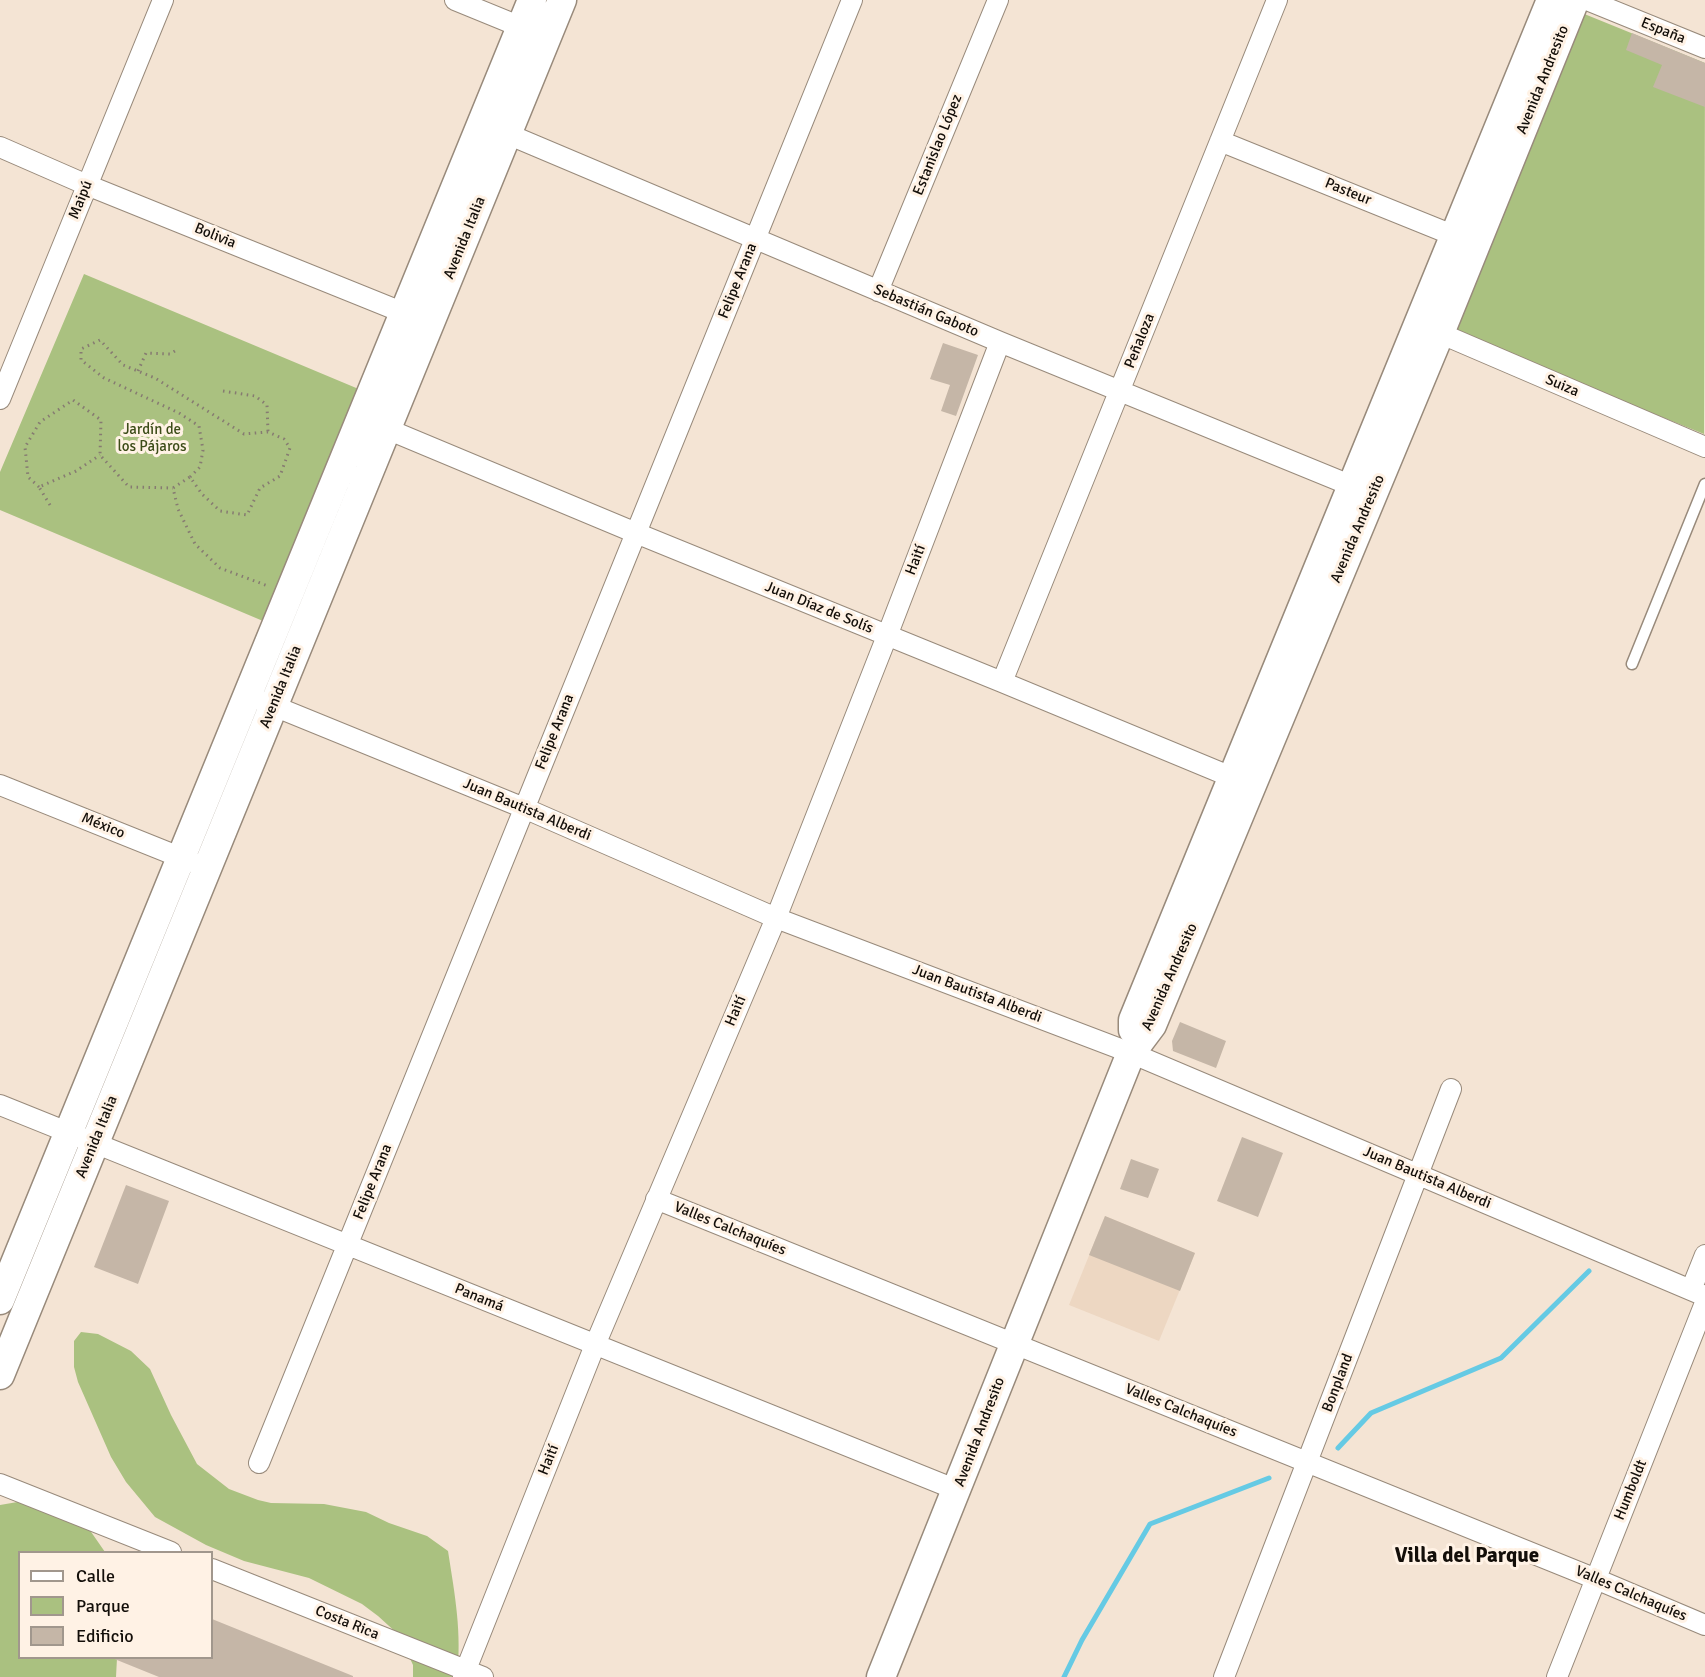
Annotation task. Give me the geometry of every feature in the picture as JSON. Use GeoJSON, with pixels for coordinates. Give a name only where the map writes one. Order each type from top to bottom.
{"type":"FeatureCollection","features":[{"type":"Feature","properties":{"kind":"main road","name":"Avenida Italia"},"geometry":{"type":"LineString","coordinates":[[0,1375],[82,1138],[194,863],[248,695],[532,0]]}},
{"type":"Feature","properties":{"kind":"main road","name":"Avenida Italia"},"geometry":{"type":"LineString","coordinates":[[194,863],[273,706],[562,0]]}},
{"type":"Feature","properties":{"kind":"main road","name":"Avenida Andresito"},"geometry":{"type":"LineString","coordinates":[[1466,240],[1551,0]]}},
{"type":"Feature","properties":{"kind":"main road","name":"Avenida Andresito"},"geometry":{"type":"LineString","coordinates":[[881,1677],[1131,1053],[1133,1020],[1242,781],[1466,240],[1575,0]]}},
{"type":"Feature","properties":{"kind":"main road","name":"Avenida Italia"},"geometry":{"type":"LineString","coordinates":[[0,1300],[82,1138]]}},
{"type":"Feature","properties":{"kind":"street","name":"Maipú"},"geometry":{"type":"LineString","coordinates":[[0,399],[163,0]]}},
{"type":"Feature","properties":{"kind":"street"},"geometry":{"type":"LineString","coordinates":[[455,0],[521,27]]}},
{"type":"Feature","properties":{"kind":"street","name":"Felipe Arana"},"geometry":{"type":"LineString","coordinates":[[259,1463],[852,0]]}},
{"type":"Feature","properties":{"kind":"street","name":"Estanislao López"},"geometry":{"type":"LineString","coordinates":[[878,291],[998,0]]}},
{"type":"Feature","properties":{"kind":"street","name":"Peñaloza"},"geometry":{"type":"LineString","coordinates":[[1002,682],[1277,0]]}},
{"type":"Feature","properties":{"kind":"street","name":"España"},"geometry":{"type":"LineString","coordinates":[[1587,0],[1705,48]]}},
{"type":"Feature","properties":{"kind":"street","name":"Sebastián Gaboto"},"geometry":{"type":"LineString","coordinates":[[481,123],[1000,342],[1362,489]]}},
{"type":"Feature","properties":{"kind":"street","name":"Pasteur"},"geometry":{"type":"LineString","coordinates":[[1220,141],[1466,240]]}},
{"type":"Feature","properties":{"kind":"street","name":"Bolivia"},"geometry":{"type":"LineString","coordinates":[[0,147],[87,185],[430,324]]}},
{"type":"Feature","properties":{"kind":"street","name":"Suiza"},"geometry":{"type":"LineString","coordinates":[[1430,329],[1705,447]]}},
{"type":"Feature","properties":{"kind":"street","name":"Haití"},"geometry":{"type":"LineString","coordinates":[[470,1675],[595,1345],[776,918],[1000,342]]}},
{"type":"Feature","properties":{"kind":"street","name":"Juan Díaz de Solís"},"geometry":{"type":"LineString","coordinates":[[387,429],[1242,781]]}},
{"type":"Feature","properties":{"kind":"street","name":"Juan Bautista Alberdi"},"geometry":{"type":"LineString","coordinates":[[248,695],[525,808],[776,918],[1131,1053],[1700,1296]]}},
{"type":"Feature","properties":{"kind":"street","name":"México"},"geometry":{"type":"LineString","coordinates":[[0,784],[194,863]]}},
{"type":"Feature","properties":{"kind":"street","name":"Bonpland"},"geometry":{"type":"LineString","coordinates":[[1224,1677],[1451,1089]]}},
{"type":"Feature","properties":{"kind":"street","name":"Panamá"},"geometry":{"type":"LineString","coordinates":[[0,1105],[957,1490]]}},
{"type":"Feature","properties":{"kind":"street","name":"Valles Calchaquíes"},"geometry":{"type":"LineString","coordinates":[[656,1199],[1705,1625]]}},
{"type":"Feature","properties":{"kind":"street","name":"Humboldt"},"geometry":{"type":"LineString","coordinates":[[1557,1677],[1596,1579],[1700,1296],[1705,1255]]}},
{"type":"Feature","properties":{"kind":"street"},"geometry":{"type":"LineString","coordinates":[[0,1484],[168,1551]]}},
{"type":"Feature","properties":{"kind":"street","name":"Costa Rica"},"geometry":{"type":"LineString","coordinates":[[213,1569],[470,1675]]}},
{"type":"Feature","properties":{"kind":"lane"},"geometry":{"type":"LineString","coordinates":[[1632,664],[1705,484]]}},
{"type":"Feature","properties":{"kind":"path"},"geometry":{"type":"LineString","coordinates":[[50,505],[39,488],[28,477],[25,447],[40,422],[73,400],[101,420],[100,455],[129,487],[173,488],[200,468],[203,450],[199,426],[179,413],[104,378],[81,360],[81,349],[100,340],[123,364],[155,378],[244,434],[268,432],[284,439],[290,448],[280,476],[260,488],[247,515],[220,511],[202,494],[190,477]]}},
{"type":"Feature","properties":{"kind":"path"},"geometry":{"type":"LineString","coordinates":[[138,370],[146,353],[170,354],[178,349]]}},
{"type":"Feature","properties":{"kind":"path"},"geometry":{"type":"LineString","coordinates":[[223,391],[255,396],[267,405],[268,432]]}},
{"type":"Feature","properties":{"kind":"path"},"geometry":{"type":"LineString","coordinates":[[39,488],[76,471],[100,455]]}},
{"type":"Feature","properties":{"kind":"path"},"geometry":{"type":"LineString","coordinates":[[173,488],[178,509],[195,544],[220,568],[289,595]]}},
{"type":"Feature","properties":{"kind":"shaded area"},"geometry":{"type":"Polygon","coordinates":[[[1105,1216],[1195,1253],[1159,1341],[1069,1305],[1105,1216]]]}},
{"type":"Feature","properties":{"kind":"green space"},"geometry":{"type":"Polygon","coordinates":[[[1577,11],[1705,63],[1704,434],[1446,330],[1577,11]]]}},
{"type":"Feature","properties":{"kind":"green space","name":"Jardín de los Pájaros"},"geometry":{"type":"Polygon","coordinates":[[[84,274],[361,390],[263,621],[0,510],[0,472],[84,274]]]}},
{"type":"Feature","properties":{"kind":"green space"},"geometry":{"type":"Polygon","coordinates":[[[81,1332],[98,1334],[131,1351],[150,1369],[197,1464],[229,1489],[271,1503],[324,1504],[366,1512],[389,1523],[427,1536],[448,1551],[458,1629],[457,1677],[413,1677],[413,1665],[399,1635],[362,1604],[309,1578],[244,1561],[206,1545],[155,1517],[126,1482],[111,1457],[78,1382],[74,1367],[74,1341],[81,1332]]]}},
{"type":"Feature","properties":{"kind":"green space"},"geometry":{"type":"Polygon","coordinates":[[[35,1499],[80,1516],[104,1551],[18,1551],[18,1659],[117,1659],[116,1677],[0,1677],[0,1505],[35,1499]]]}},
{"type":"Feature","properties":{"kind":"building"},"geometry":{"type":"Polygon","coordinates":[[[1632,33],[1705,63],[1705,107],[1653,87],[1662,65],[1626,50],[1632,33]]]}},
{"type":"Feature","properties":{"kind":"building"},"geometry":{"type":"Polygon","coordinates":[[[943,343],[978,355],[956,416],[941,411],[950,385],[930,379],[943,343]]]}},
{"type":"Feature","properties":{"kind":"building"},"geometry":{"type":"Polygon","coordinates":[[[1180,1022],[1226,1041],[1216,1068],[1173,1051],[1172,1041],[1180,1022]]]}},
{"type":"Feature","properties":{"kind":"building"},"geometry":{"type":"Polygon","coordinates":[[[1242,1137],[1283,1153],[1258,1217],[1217,1201],[1242,1137]]]}},
{"type":"Feature","properties":{"kind":"building"},"geometry":{"type":"Polygon","coordinates":[[[1131,1159],[1159,1169],[1148,1198],[1120,1189],[1131,1159]]]}},
{"type":"Feature","properties":{"kind":"building"},"geometry":{"type":"Polygon","coordinates":[[[126,1185],[169,1201],[138,1284],[94,1267],[126,1185]]]}},
{"type":"Feature","properties":{"kind":"building"},"geometry":{"type":"Polygon","coordinates":[[[1105,1216],[1195,1253],[1180,1291],[1089,1255],[1105,1216]]]}},
{"type":"Feature","properties":{"kind":"building"},"geometry":{"type":"Polygon","coordinates":[[[213,1619],[353,1676],[353,1677],[159,1677],[114,1659],[213,1659],[213,1619]]]}},
{"type":"Feature","properties":{"kind":"waterway"},"geometry":{"type":"LineString","coordinates":[[1338,1448],[1371,1413],[1501,1358],[1589,1271]]}},
{"type":"Feature","properties":{"kind":"waterway"},"geometry":{"type":"LineString","coordinates":[[1064,1677],[1082,1640],[1150,1524],[1269,1478]]}},
{"type":"Feature","properties":{"kind":"district","name":"Villa del Parque"},"geometry":{"type":"Point","coordinates":[1467,1556]}}]}
